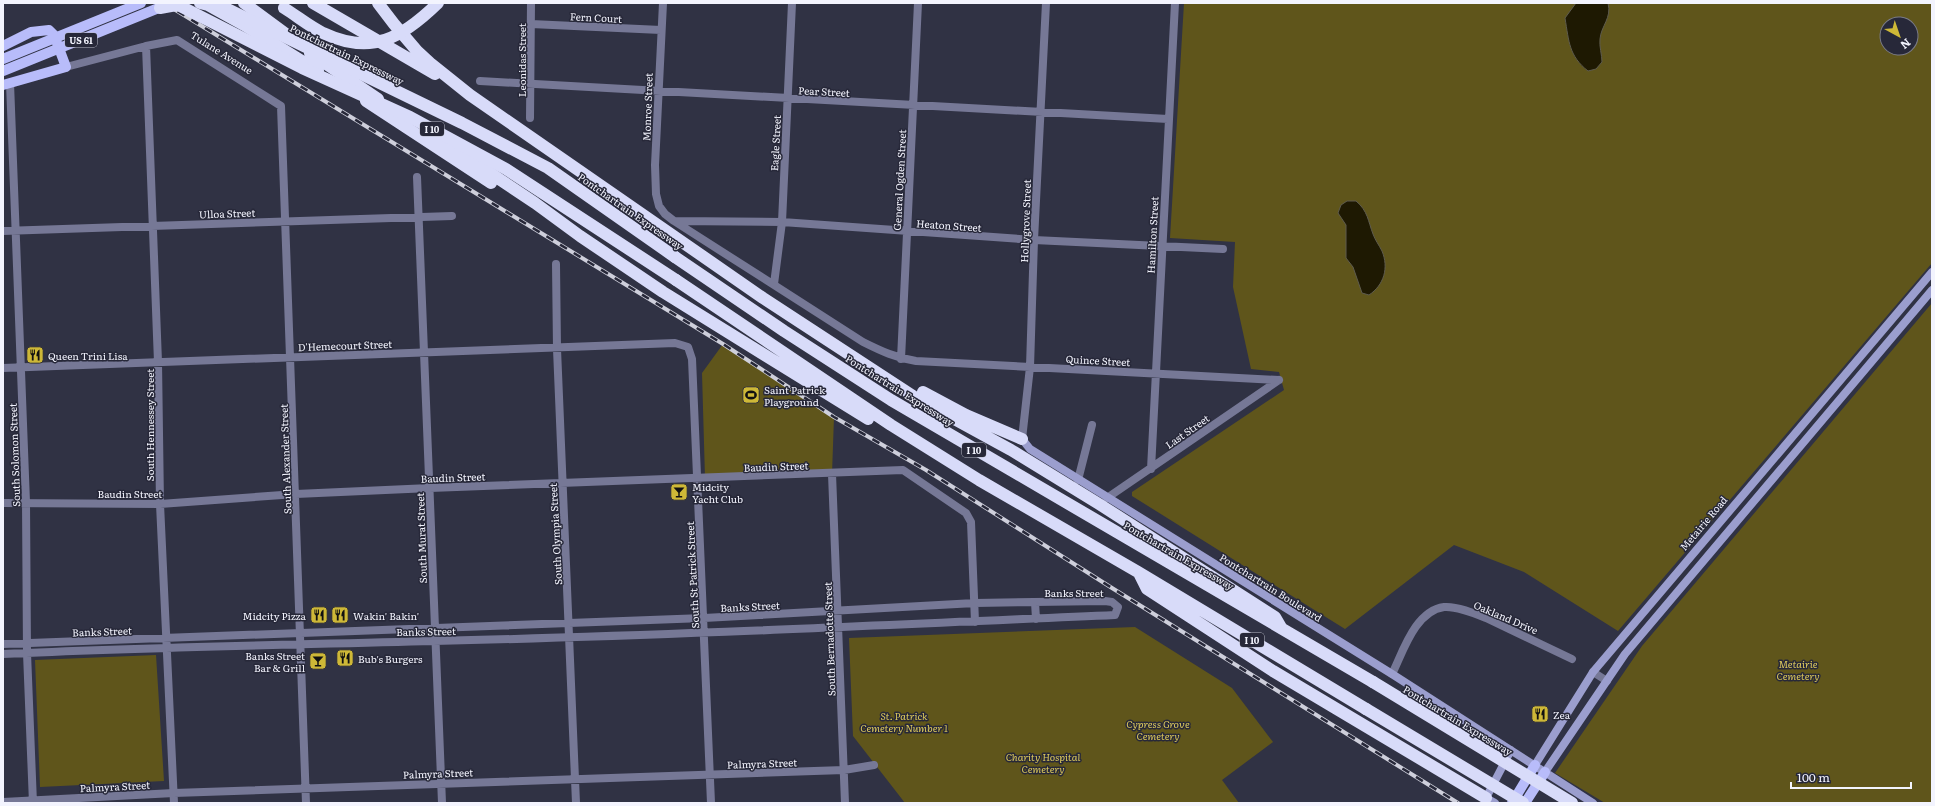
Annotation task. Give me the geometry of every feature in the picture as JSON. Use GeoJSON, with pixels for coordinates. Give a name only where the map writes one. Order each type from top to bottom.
{"type":"FeatureCollection","features":[{"type":"Feature","properties":{"kind":"highway","name":"I 10"},"geometry":{"type":"LineString","coordinates":[[173,3],[302,68],[410,117],[506,169],[676,280],[891,425],[979,480],[1138,572],[1524,803]]}},
{"type":"Feature","properties":{"kind":"highway"},"geometry":{"type":"LineString","coordinates":[[160,8],[190,3]]}},
{"type":"Feature","properties":{"kind":"highway"},"geometry":{"type":"LineString","coordinates":[[200,3],[208,5],[244,24],[429,141],[468,169],[580,236]]}},
{"type":"Feature","properties":{"kind":"highway","name":"Pontchartrain Expressway"},"geometry":{"type":"LineString","coordinates":[[215,3],[456,120],[548,168],[594,198],[675,257],[784,331],[891,400],[1373,682],[1572,803]]}},
{"type":"Feature","properties":{"kind":"highway"},"geometry":{"type":"LineString","coordinates":[[244,3],[327,65],[535,203],[580,236],[663,292],[784,368],[881,426],[891,425]]}},
{"type":"Feature","properties":{"kind":"highway"},"geometry":{"type":"LineString","coordinates":[[276,3],[322,32],[341,40],[359,44],[384,40],[404,32],[420,20],[438,3]]}},
{"type":"Feature","properties":{"kind":"highway"},"geometry":{"type":"LineString","coordinates":[[313,3],[470,95]]}},
{"type":"Feature","properties":{"kind":"highway"},"geometry":{"type":"LineString","coordinates":[[378,3],[417,51],[470,95],[751,290],[916,398],[1011,450],[1099,504],[1276,617],[1282,629]]}},
{"type":"Feature","properties":{"kind":"highway"},"geometry":{"type":"LineString","coordinates":[[839,348],[848,350],[966,415],[1022,439]]}},
{"type":"Feature","properties":{"kind":"highway"},"geometry":{"type":"LineString","coordinates":[[1138,572],[1147,589],[1167,602],[1286,679],[1490,800]]}},
{"type":"Feature","properties":{"kind":"main road","name":"US 61"},"geometry":{"type":"LineString","coordinates":[[3,59],[141,3]]}},
{"type":"Feature","properties":{"kind":"main road","name":"US 61"},"geometry":{"type":"LineString","coordinates":[[3,71],[173,3]]}},
{"type":"Feature","properties":{"kind":"main road"},"geometry":{"type":"LineString","coordinates":[[3,46],[31,32],[49,30],[54,34],[66,67],[7,84]]}},
{"type":"Feature","properties":{"kind":"main road","name":"Metairie Road"},"geometry":{"type":"LineString","coordinates":[[1512,803],[1593,672],[1932,272]]}},
{"type":"Feature","properties":{"kind":"main road"},"geometry":{"type":"LineString","coordinates":[[1524,803],[1625,654],[1932,290]]}},
{"type":"Feature","properties":{"kind":"main road","name":"Pontchartrain Boulevard"},"geometry":{"type":"LineString","coordinates":[[1022,439],[1030,450],[1392,674],[1593,803]]}},
{"type":"Feature","properties":{"kind":"main road"},"geometry":{"type":"LineString","coordinates":[[1490,800],[1511,750]]}},
{"type":"Feature","properties":{"kind":"main road"},"geometry":{"type":"LineString","coordinates":[[1560,803],[1569,788]]}},
{"type":"Feature","properties":{"kind":"street","name":"Leonidas Street"},"geometry":{"type":"LineString","coordinates":[[530,118],[531,3]]}},
{"type":"Feature","properties":{"kind":"street","name":"Monroe Street"},"geometry":{"type":"LineString","coordinates":[[662,210],[656,194],[655,165],[663,3]]}},
{"type":"Feature","properties":{"kind":"street","name":"Eagle Street"},"geometry":{"type":"LineString","coordinates":[[774,284],[782,222],[792,3]]}},
{"type":"Feature","properties":{"kind":"street","name":"General Ogden Street"},"geometry":{"type":"LineString","coordinates":[[901,359],[918,3]]}},
{"type":"Feature","properties":{"kind":"street","name":"Hollygrove Street"},"geometry":{"type":"LineString","coordinates":[[1022,439],[1030,367],[1034,240],[1046,3]]}},
{"type":"Feature","properties":{"kind":"street","name":"Hamilton Street"},"geometry":{"type":"LineString","coordinates":[[1151,469],[1174,3]]}},
{"type":"Feature","properties":{"kind":"street","name":"Fern Court"},"geometry":{"type":"LineString","coordinates":[[531,24],[661,30]]}},
{"type":"Feature","properties":{"kind":"street","name":"Tulane Avenue"},"geometry":{"type":"LineString","coordinates":[[66,67],[146,46],[173,40],[182,41],[278,102],[281,106],[282,114]]}},
{"type":"Feature","properties":{"kind":"street","name":"South Hennessey Street"},"geometry":{"type":"LineString","coordinates":[[146,46],[158,362],[160,504],[168,648],[174,803]]}},
{"type":"Feature","properties":{"kind":"street","name":"Pear Street"},"geometry":{"type":"LineString","coordinates":[[480,81],[1168,119]]}},
{"type":"Feature","properties":{"kind":"street","name":"South Solomon Street"},"geometry":{"type":"LineString","coordinates":[[7,84],[16,230],[26,502],[27,653],[32,802]]}},
{"type":"Feature","properties":{"kind":"street","name":"South Alexander Street"},"geometry":{"type":"LineString","coordinates":[[282,114],[302,644],[306,803]]}},
{"type":"Feature","properties":{"kind":"street","name":"South Murat Street"},"geometry":{"type":"LineString","coordinates":[[417,177],[442,803]]}},
{"type":"Feature","properties":{"kind":"street","name":"Quince Street"},"geometry":{"type":"LineString","coordinates":[[662,210],[674,221],[863,342],[884,353],[901,359],[1279,380]]}},
{"type":"Feature","properties":{"kind":"street","name":"Ulloa Street"},"geometry":{"type":"LineString","coordinates":[[3,231],[152,227],[224,222],[286,222],[452,216]]}},
{"type":"Feature","properties":{"kind":"street","name":"Heaton Street"},"geometry":{"type":"LineString","coordinates":[[674,221],[782,222],[1034,240],[1223,249]]}},
{"type":"Feature","properties":{"kind":"street","name":"South Olympia Street"},"geometry":{"type":"LineString","coordinates":[[556,264],[557,349],[562,483],[570,622],[576,803]]}},
{"type":"Feature","properties":{"kind":"street","name":"D'Hemecourt Street"},"geometry":{"type":"LineString","coordinates":[[3,368],[424,352],[557,349],[675,343],[688,347]]}},
{"type":"Feature","properties":{"kind":"street","name":"South St Patrick Street"},"geometry":{"type":"LineString","coordinates":[[688,347],[692,359],[711,803]]}},
{"type":"Feature","properties":{"kind":"street","name":"Last Street"},"geometry":{"type":"LineString","coordinates":[[1108,498],[1279,380]]}},
{"type":"Feature","properties":{"kind":"street"},"geometry":{"type":"LineString","coordinates":[[1078,480],[1092,425]]}},
{"type":"Feature","properties":{"kind":"street","name":"Baudin Street"},"geometry":{"type":"LineString","coordinates":[[3,503],[160,504],[296,494],[903,470],[966,513],[971,522],[974,603]]}},
{"type":"Feature","properties":{"kind":"street","name":"South Bernadotte Street"},"geometry":{"type":"LineString","coordinates":[[832,474],[840,627],[845,803]]}},
{"type":"Feature","properties":{"kind":"street","name":"Banks Street"},"geometry":{"type":"LineString","coordinates":[[3,644],[704,618],[974,603],[1105,601],[1112,602],[1118,607],[1115,616],[975,622],[435,642],[302,644],[3,654]]}},
{"type":"Feature","properties":{"kind":"street"},"geometry":{"type":"LineString","coordinates":[[1035,602],[1036,619]]}},
{"type":"Feature","properties":{"kind":"street"},"geometry":{"type":"LineString","coordinates":[[974,603],[975,622]]}},
{"type":"Feature","properties":{"kind":"street","name":"Oakland Drive"},"geometry":{"type":"LineString","coordinates":[[1392,674],[1416,626],[1432,611],[1445,607],[1473,613],[1486,618],[1572,659]]}},
{"type":"Feature","properties":{"kind":"street"},"geometry":{"type":"LineString","coordinates":[[1593,672],[1608,681]]}},
{"type":"Feature","properties":{"kind":"street","name":"Palmyra Street"},"geometry":{"type":"LineString","coordinates":[[3,802],[32,802],[174,793],[575,778],[844,770],[874,765]]}},
{"type":"Feature","properties":{"kind":"green space"},"geometry":{"type":"Polygon","coordinates":[[[1184,3],[1932,3],[1932,263],[1618,631],[1524,572],[1454,545],[1345,629],[1132,496],[1132,492],[1284,390],[1279,372],[1251,369],[1233,287],[1235,242],[1170,238],[1184,3]]]}},
{"type":"Feature","properties":{"kind":"green space","name":"Metairie Cemetery"},"geometry":{"type":"Polygon","coordinates":[[[1932,303],[1932,803],[1605,803],[1555,773],[1642,646],[1932,303]]]}},
{"type":"Feature","properties":{"kind":"green space","name":"Saint Patrick Playground"},"geometry":{"type":"Polygon","coordinates":[[[723,344],[834,417],[832,474],[705,478],[702,373],[723,344]]]}},
{"type":"Feature","properties":{"kind":"green space"},"geometry":{"type":"Polygon","coordinates":[[[1135,627],[1232,688],[1273,742],[1222,780],[1239,803],[905,803],[853,736],[849,638],[1135,627]]]}},
{"type":"Feature","properties":{"kind":"green space"},"geometry":{"type":"Polygon","coordinates":[[[156,655],[164,781],[40,787],[35,660],[156,655]]]}},
{"type":"Feature","properties":{"kind":"shaded area"},"geometry":{"type":"Polygon","coordinates":[[[1576,3],[1608,3],[1609,8],[1609,13],[1600,39],[1602,62],[1596,69],[1588,71],[1573,54],[1565,18],[1576,3]]]}},
{"type":"Feature","properties":{"kind":"shaded area"},"geometry":{"type":"Polygon","coordinates":[[[1347,201],[1356,201],[1363,209],[1384,257],[1384,276],[1382,281],[1369,295],[1362,293],[1353,267],[1346,258],[1346,225],[1338,213],[1341,205],[1347,201]]]}},
{"type":"Feature","properties":{"kind":"railway"},"geometry":{"type":"LineString","coordinates":[[164,3],[723,344],[834,417],[926,470],[1112,588],[1458,803]]}},
{"type":"Feature","properties":{"kind":"place","name":"Queen Trini Lisa"},"geometry":{"type":"Point","coordinates":[35,355]}},
{"type":"Feature","properties":{"kind":"place","name":"Saint Patrick Playground"},"geometry":{"type":"Point","coordinates":[751,395]}},
{"type":"Feature","properties":{"kind":"place","name":"Midcity Yacht Club"},"geometry":{"type":"Point","coordinates":[679,492]}},
{"type":"Feature","properties":{"kind":"place","name":"Midcity Pizza"},"geometry":{"type":"Point","coordinates":[319,615]}},
{"type":"Feature","properties":{"kind":"place","name":"Wakin' Bakin'"},"geometry":{"type":"Point","coordinates":[340,615]}},
{"type":"Feature","properties":{"kind":"place","name":"Bub's Burgers"},"geometry":{"type":"Point","coordinates":[345,658]}},
{"type":"Feature","properties":{"kind":"place","name":"Banks Street Bar & Grill"},"geometry":{"type":"Point","coordinates":[318,661]}},
{"type":"Feature","properties":{"kind":"place","name":"Zea"},"geometry":{"type":"Point","coordinates":[1540,714]}},
{"type":"Feature","properties":{"kind":"park label","name":"St. Patrick Cemetery Number 1"},"geometry":{"type":"Point","coordinates":[904,720]}},
{"type":"Feature","properties":{"kind":"park label","name":"Cypress Grove Cemetery"},"geometry":{"type":"Point","coordinates":[1158,728]}},
{"type":"Feature","properties":{"kind":"park label","name":"Charity Hospital Cemetery"},"geometry":{"type":"Point","coordinates":[1043,762]}}]}
